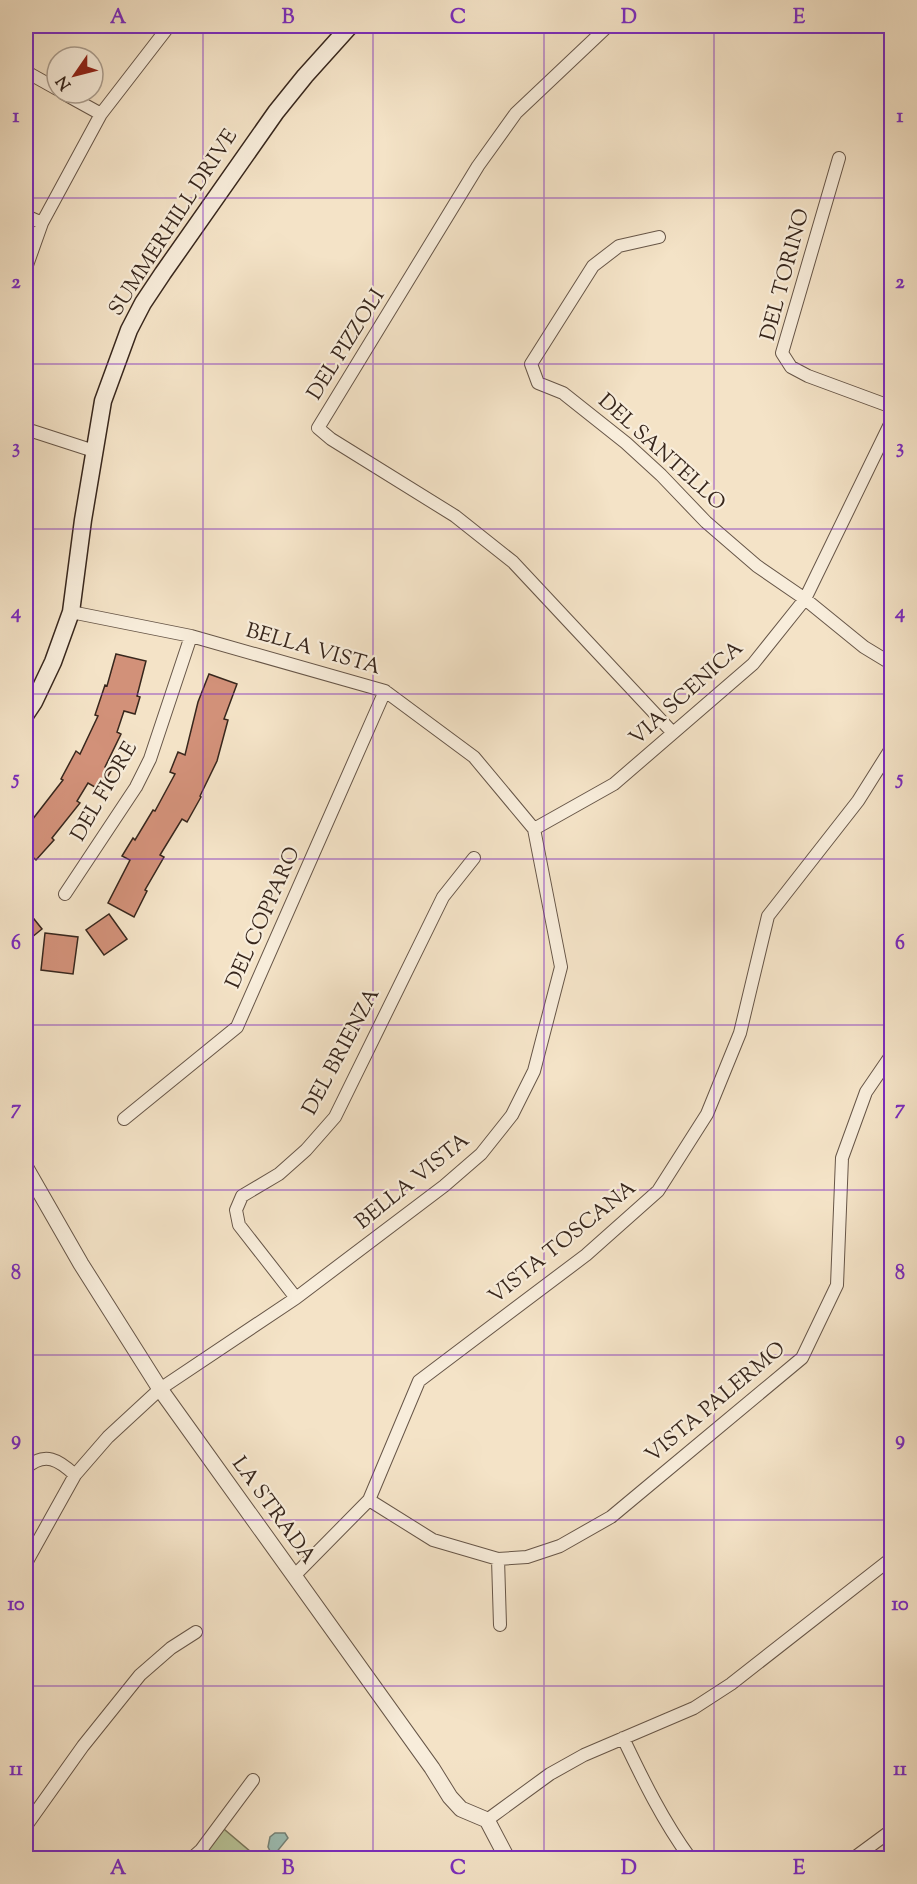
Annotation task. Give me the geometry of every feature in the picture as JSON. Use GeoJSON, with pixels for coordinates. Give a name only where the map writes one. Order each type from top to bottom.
{"type":"FeatureCollection","features":[{"type":"Feature","properties":{"kind":"main road","name":"SUMMERHILL DRIVE"},"geometry":{"type":"LineString","coordinates":[[26,714],[53,662],[71,612],[83,520],[103,401],[129,330],[143,303],[276,112],[350,26]]}},
{"type":"Feature","properties":{"kind":"street"},"geometry":{"type":"LineString","coordinates":[[26,268],[42,223],[101,114],[169,26]]}},
{"type":"Feature","properties":{"kind":"street","name":"DEL PIZZOLI"},"geometry":{"type":"LineString","coordinates":[[608,26],[516,113],[484,157],[318,428],[331,439],[456,516],[513,562],[673,733]]}},
{"type":"Feature","properties":{"kind":"street"},"geometry":{"type":"LineString","coordinates":[[26,74],[45,82]]}},
{"type":"Feature","properties":{"kind":"street"},"geometry":{"type":"LineString","coordinates":[[85,105],[101,114]]}},
{"type":"Feature","properties":{"kind":"street","name":"DEL TORINO"},"geometry":{"type":"LineString","coordinates":[[839,158],[782,353],[791,367],[808,376],[891,407]]}},
{"type":"Feature","properties":{"kind":"street"},"geometry":{"type":"LineString","coordinates":[[26,216],[42,223]]}},
{"type":"Feature","properties":{"kind":"street","name":"DEL SANTELLO"},"geometry":{"type":"LineString","coordinates":[[658,237],[619,246],[593,266],[531,364],[538,383],[563,393],[626,443],[662,475],[723,537],[757,566],[805,599]]}},
{"type":"Feature","properties":{"kind":"street","name":"VIA SCENICA"},"geometry":{"type":"LineString","coordinates":[[534,829],[614,784],[753,664],[805,599],[891,420]]}},
{"type":"Feature","properties":{"kind":"street"},"geometry":{"type":"LineString","coordinates":[[26,429],[94,452]]}},
{"type":"Feature","properties":{"kind":"street"},"geometry":{"type":"LineString","coordinates":[[805,599],[864,647],[891,664]]}},
{"type":"Feature","properties":{"kind":"street","name":"BELLA VISTA"},"geometry":{"type":"LineString","coordinates":[[26,1563],[75,1475],[108,1437],[160,1389],[296,1298],[444,1186],[481,1154],[512,1115],[534,1071],[561,967],[534,829],[474,757],[385,691],[191,636],[71,612]]}},
{"type":"Feature","properties":{"kind":"street","name":"DEL FIORE"},"geometry":{"type":"LineString","coordinates":[[65,894],[136,787],[150,759],[191,636]]}},
{"type":"Feature","properties":{"kind":"street","name":"DEL COPPARO"},"geometry":{"type":"LineString","coordinates":[[124,1119],[237,1027],[385,691]]}},
{"type":"Feature","properties":{"kind":"street","name":"VISTA TOSCANA"},"geometry":{"type":"LineString","coordinates":[[294,1576],[369,1500],[419,1381],[586,1255],[658,1191],[707,1114],[740,1033],[768,916],[858,801],[891,747]]}},
{"type":"Feature","properties":{"kind":"street","name":"DEL BRIENZA"},"geometry":{"type":"LineString","coordinates":[[296,1298],[239,1225],[236,1210],[242,1196],[279,1174],[306,1150],[334,1117],[443,897],[474,858]]}},
{"type":"Feature","properties":{"kind":"street","name":"VISTA PALERMO"},"geometry":{"type":"LineString","coordinates":[[369,1500],[433,1540],[498,1559],[527,1557],[560,1546],[611,1517],[802,1358],[837,1285],[842,1158],[866,1092],[891,1054]]}},
{"type":"Feature","properties":{"kind":"street","name":"LA STRADA"},"geometry":{"type":"LineString","coordinates":[[26,1168],[81,1264],[160,1389],[432,1768],[450,1797],[461,1809],[487,1820]]}},
{"type":"Feature","properties":{"kind":"street"},"geometry":{"type":"LineString","coordinates":[[26,1468],[42,1459],[50,1458],[61,1462],[75,1475]]}},
{"type":"Feature","properties":{"kind":"street"},"geometry":{"type":"LineString","coordinates":[[507,1858],[487,1820],[550,1774],[584,1755],[694,1708],[731,1684],[891,1558]]}},
{"type":"Feature","properties":{"kind":"street"},"geometry":{"type":"LineString","coordinates":[[498,1559],[500,1625]]}},
{"type":"Feature","properties":{"kind":"street"},"geometry":{"type":"LineString","coordinates":[[26,1826],[83,1746],[140,1675],[171,1648],[196,1632]]}},
{"type":"Feature","properties":{"kind":"street"},"geometry":{"type":"LineString","coordinates":[[622,1738],[647,1788],[690,1858]]}},
{"type":"Feature","properties":{"kind":"street"},"geometry":{"type":"LineString","coordinates":[[192,1858],[201,1850],[253,1780]]}},
{"type":"Feature","properties":{"kind":"street"},"geometry":{"type":"LineString","coordinates":[[854,1858],[891,1830]]}},
{"type":"Feature","properties":{"kind":"green space"},"geometry":{"type":"Polygon","coordinates":[[[218,1824],[258,1858],[187,1858],[218,1824]]]}},
{"type":"Feature","properties":{"kind":"water"},"geometry":{"type":"Polygon","coordinates":[[[275,1833],[285,1833],[288,1838],[275,1854],[271,1853],[268,1847],[270,1837],[275,1833]]]}},
{"type":"Feature","properties":{"kind":"building"},"geometry":{"type":"Polygon","coordinates":[[[116,654],[146,661],[135,714],[124,711],[117,732],[121,734],[105,767],[111,771],[100,790],[88,783],[77,801],[80,803],[52,838],[54,840],[36,860],[26,851],[26,814],[32,820],[63,780],[61,779],[76,751],[80,754],[98,716],[95,715],[105,685],[107,686],[116,654]]]}},
{"type":"Feature","properties":{"kind":"building"},"geometry":{"type":"Polygon","coordinates":[[[209,674],[237,684],[224,719],[228,720],[217,761],[187,822],[182,819],[160,855],[164,857],[145,890],[147,891],[134,917],[108,903],[130,860],[122,856],[133,838],[135,840],[153,810],[155,811],[175,774],[170,772],[178,752],[185,755],[198,702],[209,674]]]}},
{"type":"Feature","properties":{"kind":"building"},"geometry":{"type":"Polygon","coordinates":[[[26,909],[42,929],[26,942],[26,909]]]}},
{"type":"Feature","properties":{"kind":"building"},"geometry":{"type":"Polygon","coordinates":[[[109,914],[127,939],[104,955],[86,930],[109,914]]]}},
{"type":"Feature","properties":{"kind":"building"},"geometry":{"type":"Polygon","coordinates":[[[45,933],[78,937],[73,974],[41,970],[45,933]]]}}]}
